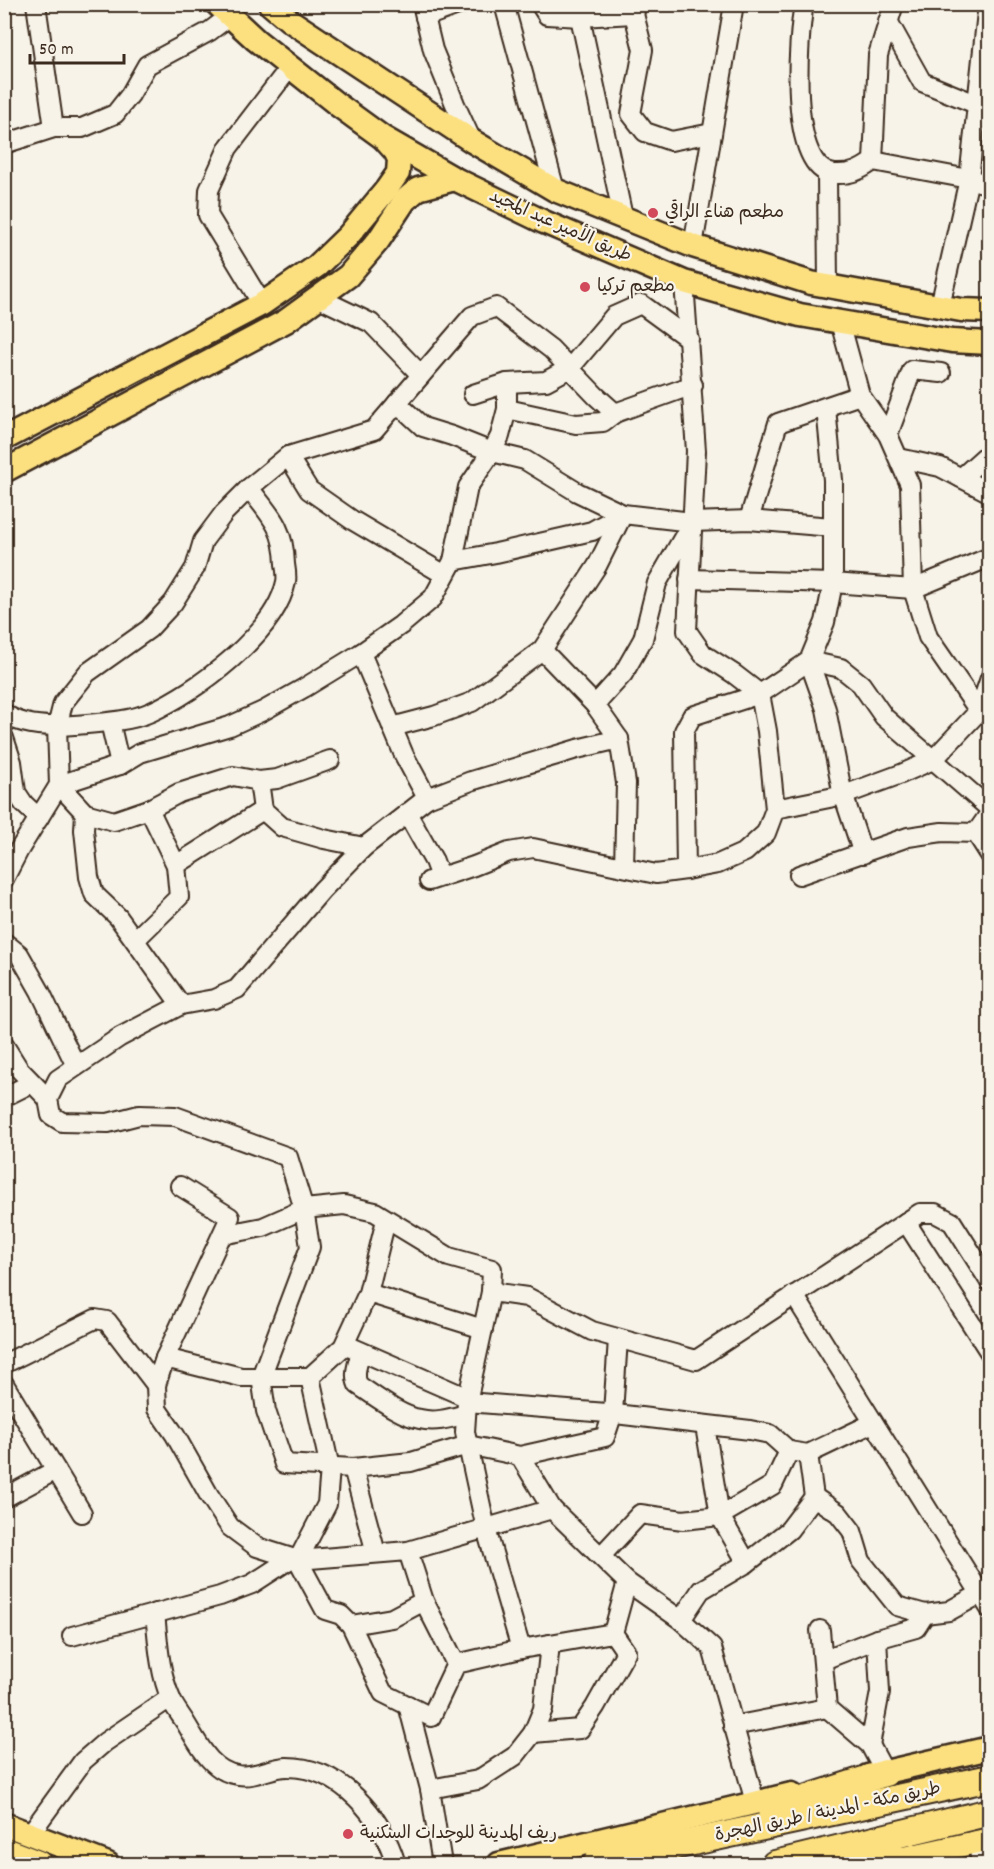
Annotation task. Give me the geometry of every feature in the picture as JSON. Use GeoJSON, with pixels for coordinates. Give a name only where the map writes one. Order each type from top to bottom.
{"type":"FeatureCollection","features":[{"type":"Feature","properties":{"kind":"highway"},"geometry":{"type":"LineString","coordinates":[[651,1851],[885,1773]]}},
{"type":"Feature","properties":{"kind":"highway","name":"طريق مكة - المدينة / طريق الهجرة"},"geometry":{"type":"LineString","coordinates":[[596,1864],[990,1778]]}},
{"type":"Feature","properties":{"kind":"highway","name":"طريق مكة - المدينة / طريق الهجرة"},"geometry":{"type":"LineString","coordinates":[[775,1864],[990,1812]]}},
{"type":"Feature","properties":{"kind":"highway"},"geometry":{"type":"LineString","coordinates":[[4,1851],[38,1864]]}},
{"type":"Feature","properties":{"kind":"highway"},"geometry":{"type":"LineString","coordinates":[[844,1864],[888,1862]]}},
{"type":"Feature","properties":{"kind":"main road","name":"طريق الأمير عبد المجيد"},"geometry":{"type":"LineString","coordinates":[[270,4],[289,20],[472,141],[555,190],[693,246],[811,283],[940,306],[990,311]]}},
{"type":"Feature","properties":{"kind":"main road","name":"طريق الأمير عبد المجيد"},"geometry":{"type":"LineString","coordinates":[[223,10],[290,67],[382,137],[455,179],[544,222],[684,282],[800,315],[952,341],[990,343]]}},
{"type":"Feature","properties":{"kind":"main road"},"geometry":{"type":"LineString","coordinates":[[4,439],[262,304],[317,266],[348,236],[398,173],[399,159],[382,137]]}},
{"type":"Feature","properties":{"kind":"main road"},"geometry":{"type":"LineString","coordinates":[[4,471],[286,321],[348,276],[378,241],[405,200],[418,189],[455,179]]}},
{"type":"Feature","properties":{"kind":"main road"},"geometry":{"type":"LineString","coordinates":[[499,1864],[990,1748]]}},
{"type":"Feature","properties":{"kind":"main road"},"geometry":{"type":"LineString","coordinates":[[4,1824],[108,1864]]}},
{"type":"Feature","properties":{"kind":"main road"},"geometry":{"type":"LineString","coordinates":[[888,1862],[938,1858],[984,1840]]}},
{"type":"Feature","properties":{"kind":"street"},"geometry":{"type":"LineString","coordinates":[[36,4],[54,128]]}},
{"type":"Feature","properties":{"kind":"street"},"geometry":{"type":"LineString","coordinates":[[461,4],[424,11],[433,50],[454,104],[472,141]]}},
{"type":"Feature","properties":{"kind":"street"},"geometry":{"type":"LineString","coordinates":[[504,4],[555,190]]}},
{"type":"Feature","properties":{"kind":"street"},"geometry":{"type":"LineString","coordinates":[[540,4],[547,15],[580,17],[635,9],[643,50],[631,114],[645,132],[670,141],[712,133]]}},
{"type":"Feature","properties":{"kind":"street"},"geometry":{"type":"LineString","coordinates":[[693,246],[734,4]]}},
{"type":"Feature","properties":{"kind":"street"},"geometry":{"type":"LineString","coordinates":[[804,4],[799,30],[799,107],[807,145],[816,165],[827,173],[846,174],[862,169],[873,160],[878,56],[891,13]]}},
{"type":"Feature","properties":{"kind":"street"},"geometry":{"type":"LineString","coordinates":[[4,144],[54,128],[82,128],[115,114],[130,95],[147,65],[210,31],[223,10]]}},
{"type":"Feature","properties":{"kind":"street"},"geometry":{"type":"LineString","coordinates":[[891,13],[922,82],[976,104]]}},
{"type":"Feature","properties":{"kind":"street"},"geometry":{"type":"LineString","coordinates":[[580,17],[623,217]]}},
{"type":"Feature","properties":{"kind":"street"},"geometry":{"type":"LineString","coordinates":[[940,306],[982,128],[976,104],[985,60],[987,19]]}},
{"type":"Feature","properties":{"kind":"street"},"geometry":{"type":"LineString","coordinates":[[262,304],[208,215],[208,190],[228,148],[290,67]]}},
{"type":"Feature","properties":{"kind":"street"},"geometry":{"type":"LineString","coordinates":[[873,160],[990,184]]}},
{"type":"Feature","properties":{"kind":"street"},"geometry":{"type":"LineString","coordinates":[[827,173],[828,286]]}},
{"type":"Feature","properties":{"kind":"street"},"geometry":{"type":"LineString","coordinates":[[407,813],[434,861],[435,879],[509,852],[533,848],[656,874],[686,870],[718,864],[745,852],[766,833],[775,809],[767,731],[760,694],[703,654],[687,631],[696,451],[684,282]]}},
{"type":"Feature","properties":{"kind":"street"},"geometry":{"type":"LineString","coordinates":[[319,298],[371,322],[421,375]]}},
{"type":"Feature","properties":{"kind":"street"},"geometry":{"type":"LineString","coordinates":[[473,394],[507,383],[546,381],[570,368],[614,316],[641,304],[689,339]]}},
{"type":"Feature","properties":{"kind":"street"},"geometry":{"type":"LineString","coordinates":[[4,879],[58,785],[57,727],[63,704],[87,673],[149,629],[173,603],[195,568],[203,541],[224,513],[249,488],[288,456],[374,430],[472,316],[495,307],[551,349],[615,413]]}},
{"type":"Feature","properties":{"kind":"street"},"geometry":{"type":"LineString","coordinates":[[840,322],[860,395],[888,435],[910,484],[913,589],[928,637],[979,711]]}},
{"type":"Feature","properties":{"kind":"street"},"geometry":{"type":"LineString","coordinates":[[888,435],[912,370],[941,373]]}},
{"type":"Feature","properties":{"kind":"street"},"geometry":{"type":"LineString","coordinates":[[58,785],[120,765],[140,753],[231,726],[304,688],[361,653],[401,625],[433,598],[449,568],[468,487],[500,436],[507,409],[507,383]]}},
{"type":"Feature","properties":{"kind":"street"},"geometry":{"type":"LineString","coordinates":[[507,409],[576,424],[603,422],[615,413],[693,385]]}},
{"type":"Feature","properties":{"kind":"street"},"geometry":{"type":"LineString","coordinates":[[749,520],[778,423],[860,395]]}},
{"type":"Feature","properties":{"kind":"street"},"geometry":{"type":"LineString","coordinates":[[397,403],[423,427],[492,452],[525,460],[577,492],[623,514],[692,522],[749,520],[832,527]]}},
{"type":"Feature","properties":{"kind":"street"},"geometry":{"type":"LineString","coordinates":[[686,870],[684,731],[692,716],[760,694],[809,661],[825,622],[833,583],[833,480],[826,408]]}},
{"type":"Feature","properties":{"kind":"street"},"geometry":{"type":"LineString","coordinates":[[961,478],[990,452]]}},
{"type":"Feature","properties":{"kind":"street"},"geometry":{"type":"LineString","coordinates":[[288,456],[309,490],[352,520],[449,568],[592,531],[623,514]]}},
{"type":"Feature","properties":{"kind":"street"},"geometry":{"type":"LineString","coordinates":[[899,458],[940,467],[990,493]]}},
{"type":"Feature","properties":{"kind":"street"},"geometry":{"type":"LineString","coordinates":[[8,720],[57,727],[110,722],[150,713],[232,660],[258,633],[279,600],[286,581],[285,547],[278,525],[249,488]]}},
{"type":"Feature","properties":{"kind":"street"},"geometry":{"type":"LineString","coordinates":[[392,727],[434,716],[472,702],[542,650],[597,566],[623,514]]}},
{"type":"Feature","properties":{"kind":"street"},"geometry":{"type":"LineString","coordinates":[[595,705],[623,674],[643,639],[657,583],[692,522]]}},
{"type":"Feature","properties":{"kind":"street"},"geometry":{"type":"LineString","coordinates":[[689,579],[833,583],[913,589],[990,557]]}},
{"type":"Feature","properties":{"kind":"street"},"geometry":{"type":"LineString","coordinates":[[542,650],[595,705],[619,739],[626,783],[624,867]]}},
{"type":"Feature","properties":{"kind":"street"},"geometry":{"type":"LineString","coordinates":[[361,653],[404,755],[427,798]]}},
{"type":"Feature","properties":{"kind":"street"},"geometry":{"type":"LineString","coordinates":[[809,661],[841,668],[861,684],[884,717],[990,811],[976,833]]}},
{"type":"Feature","properties":{"kind":"street"},"geometry":{"type":"LineString","coordinates":[[809,661],[826,709],[844,795],[863,854]]}},
{"type":"Feature","properties":{"kind":"street"},"geometry":{"type":"LineString","coordinates":[[775,809],[844,795],[933,760],[979,711],[990,678]]}},
{"type":"Feature","properties":{"kind":"street"},"geometry":{"type":"LineString","coordinates":[[110,722],[120,765]]}},
{"type":"Feature","properties":{"kind":"street"},"geometry":{"type":"LineString","coordinates":[[4,738],[12,762],[16,792],[24,804],[39,818]]}},
{"type":"Feature","properties":{"kind":"street"},"geometry":{"type":"LineString","coordinates":[[48,1099],[58,1079],[120,1037],[181,1005],[214,999],[237,988],[322,890],[364,847],[427,798],[471,781],[566,752],[619,739]]}},
{"type":"Feature","properties":{"kind":"street"},"geometry":{"type":"LineString","coordinates":[[58,785],[86,813],[114,821],[149,809],[178,793],[233,776],[259,781],[277,780],[330,760]]}},
{"type":"Feature","properties":{"kind":"street"},"geometry":{"type":"LineString","coordinates":[[259,781],[263,810],[282,826],[364,847]]}},
{"type":"Feature","properties":{"kind":"street"},"geometry":{"type":"LineString","coordinates":[[135,940],[178,897],[176,865],[149,809]]}},
{"type":"Feature","properties":{"kind":"street"},"geometry":{"type":"LineString","coordinates":[[176,865],[263,810]]}},
{"type":"Feature","properties":{"kind":"street"},"geometry":{"type":"LineString","coordinates":[[86,813],[84,830],[89,877],[94,894],[118,917],[181,1005]]}},
{"type":"Feature","properties":{"kind":"street"},"geometry":{"type":"LineString","coordinates":[[799,875],[908,837],[942,832],[976,833]]}},
{"type":"Feature","properties":{"kind":"street"},"geometry":{"type":"LineString","coordinates":[[976,833],[990,855]]}},
{"type":"Feature","properties":{"kind":"street"},"geometry":{"type":"LineString","coordinates":[[4,942],[19,954],[40,991],[76,1066]]}},
{"type":"Feature","properties":{"kind":"street"},"geometry":{"type":"LineString","coordinates":[[4,1046],[19,1070],[48,1099],[51,1115],[62,1122],[108,1123],[139,1115],[175,1116],[288,1157],[304,1209],[310,1247],[261,1377],[266,1412],[284,1464],[353,1468],[411,1462],[468,1445],[520,1456],[605,1437],[613,1413],[618,1339]]}},
{"type":"Feature","properties":{"kind":"street"},"geometry":{"type":"LineString","coordinates":[[4,1097],[32,1083]]}},
{"type":"Feature","properties":{"kind":"street"},"geometry":{"type":"LineString","coordinates":[[180,1186],[230,1217],[165,1358],[156,1385],[157,1409],[176,1435],[208,1495],[231,1527],[257,1547],[295,1559],[408,1551],[552,1509]]}},
{"type":"Feature","properties":{"kind":"street"},"geometry":{"type":"LineString","coordinates":[[222,1235],[263,1227],[304,1209],[344,1205],[375,1212],[449,1257],[492,1269],[490,1292],[467,1404],[465,1432],[486,1529],[521,1649]]}},
{"type":"Feature","properties":{"kind":"street"},"geometry":{"type":"LineString","coordinates":[[490,1292],[527,1297],[592,1331],[696,1360],[920,1213],[935,1213],[952,1222],[990,1282]]}},
{"type":"Feature","properties":{"kind":"street"},"geometry":{"type":"LineString","coordinates":[[165,1358],[242,1377],[310,1377],[344,1344],[368,1293],[386,1220]]}},
{"type":"Feature","properties":{"kind":"street"},"geometry":{"type":"LineString","coordinates":[[906,1222],[990,1353]]}},
{"type":"Feature","properties":{"kind":"street"},"geometry":{"type":"LineString","coordinates":[[368,1293],[483,1329]]}},
{"type":"Feature","properties":{"kind":"street"},"geometry":{"type":"LineString","coordinates":[[794,1295],[985,1602],[925,1614],[897,1606],[861,1561],[852,1531],[838,1513],[814,1497]]}},
{"type":"Feature","properties":{"kind":"street"},"geometry":{"type":"LineString","coordinates":[[4,1364],[95,1319],[107,1321],[156,1385]]}},
{"type":"Feature","properties":{"kind":"street"},"geometry":{"type":"LineString","coordinates":[[344,1344],[467,1404],[613,1413],[770,1434],[789,1451],[808,1454],[873,1423]]}},
{"type":"Feature","properties":{"kind":"street"},"geometry":{"type":"LineString","coordinates":[[361,1352],[355,1379],[358,1385],[409,1416],[434,1420],[467,1404]]}},
{"type":"Feature","properties":{"kind":"street"},"geometry":{"type":"LineString","coordinates":[[72,1636],[220,1596],[252,1584],[295,1559],[327,1504],[330,1468],[310,1377]]}},
{"type":"Feature","properties":{"kind":"street"},"geometry":{"type":"LineString","coordinates":[[4,1384],[82,1513]]}},
{"type":"Feature","properties":{"kind":"street"},"geometry":{"type":"LineString","coordinates":[[705,1426],[720,1516],[747,1563]]}},
{"type":"Feature","properties":{"kind":"street"},"geometry":{"type":"LineString","coordinates":[[601,1556],[640,1514],[683,1520],[720,1516],[773,1485],[789,1451]]}},
{"type":"Feature","properties":{"kind":"street"},"geometry":{"type":"LineString","coordinates":[[681,1620],[701,1590],[747,1563],[789,1530],[814,1497],[808,1454]]}},
{"type":"Feature","properties":{"kind":"street"},"geometry":{"type":"LineString","coordinates":[[520,1456],[552,1509],[627,1582],[681,1620],[712,1648],[755,1802]]}},
{"type":"Feature","properties":{"kind":"street"},"geometry":{"type":"LineString","coordinates":[[353,1468],[376,1554]]}},
{"type":"Feature","properties":{"kind":"street"},"geometry":{"type":"LineString","coordinates":[[4,1498],[56,1470]]}},
{"type":"Feature","properties":{"kind":"street"},"geometry":{"type":"LineString","coordinates":[[408,1551],[424,1600],[456,1664]]}},
{"type":"Feature","properties":{"kind":"street"},"geometry":{"type":"LineString","coordinates":[[295,1559],[325,1610],[341,1615],[351,1625],[383,1693],[431,1717],[456,1664]]}},
{"type":"Feature","properties":{"kind":"street"},"geometry":{"type":"LineString","coordinates":[[533,1733],[580,1729],[595,1707],[626,1652],[613,1633],[627,1582]]}},
{"type":"Feature","properties":{"kind":"street"},"geometry":{"type":"LineString","coordinates":[[351,1625],[392,1618],[424,1600]]}},
{"type":"Feature","properties":{"kind":"street"},"geometry":{"type":"LineString","coordinates":[[155,1613],[161,1663],[171,1698],[206,1756],[222,1769],[238,1775],[260,1774],[286,1767],[300,1768],[325,1776],[343,1786],[372,1815],[383,1833],[396,1864]]}},
{"type":"Feature","properties":{"kind":"street"},"geometry":{"type":"LineString","coordinates":[[823,1660],[877,1639],[916,1628],[925,1614]]}},
{"type":"Feature","properties":{"kind":"street"},"geometry":{"type":"LineString","coordinates":[[820,1630],[828,1708],[870,1745],[885,1773]]}},
{"type":"Feature","properties":{"kind":"street"},"geometry":{"type":"LineString","coordinates":[[456,1664],[521,1649],[613,1633]]}},
{"type":"Feature","properties":{"kind":"street"},"geometry":{"type":"LineString","coordinates":[[870,1745],[880,1692],[877,1639]]}},
{"type":"Feature","properties":{"kind":"street"},"geometry":{"type":"LineString","coordinates":[[430,1789],[478,1780],[515,1756],[533,1733],[543,1709],[550,1644]]}},
{"type":"Feature","properties":{"kind":"street"},"geometry":{"type":"LineString","coordinates":[[30,1834],[83,1761],[122,1730],[171,1698]]}},
{"type":"Feature","properties":{"kind":"street"},"geometry":{"type":"LineString","coordinates":[[408,1705],[430,1789],[442,1864]]}},
{"type":"Feature","properties":{"kind":"street"},"geometry":{"type":"LineString","coordinates":[[734,1726],[828,1708]]}},
{"type":"Feature","properties":{"kind":"street"},"geometry":{"type":"LineString","coordinates":[[981,1864],[984,1840]]}},
{"type":"Feature","properties":{"kind":"place","name":"مطعم هناء الراقي"},"geometry":{"type":"Point","coordinates":[653,213]}},
{"type":"Feature","properties":{"kind":"place","name":"مطعم تركيا"},"geometry":{"type":"Point","coordinates":[585,287]}},
{"type":"Feature","properties":{"kind":"place","name":"ريف المدينة للوحدات السكنية"},"geometry":{"type":"Point","coordinates":[348,1834]}}]}
